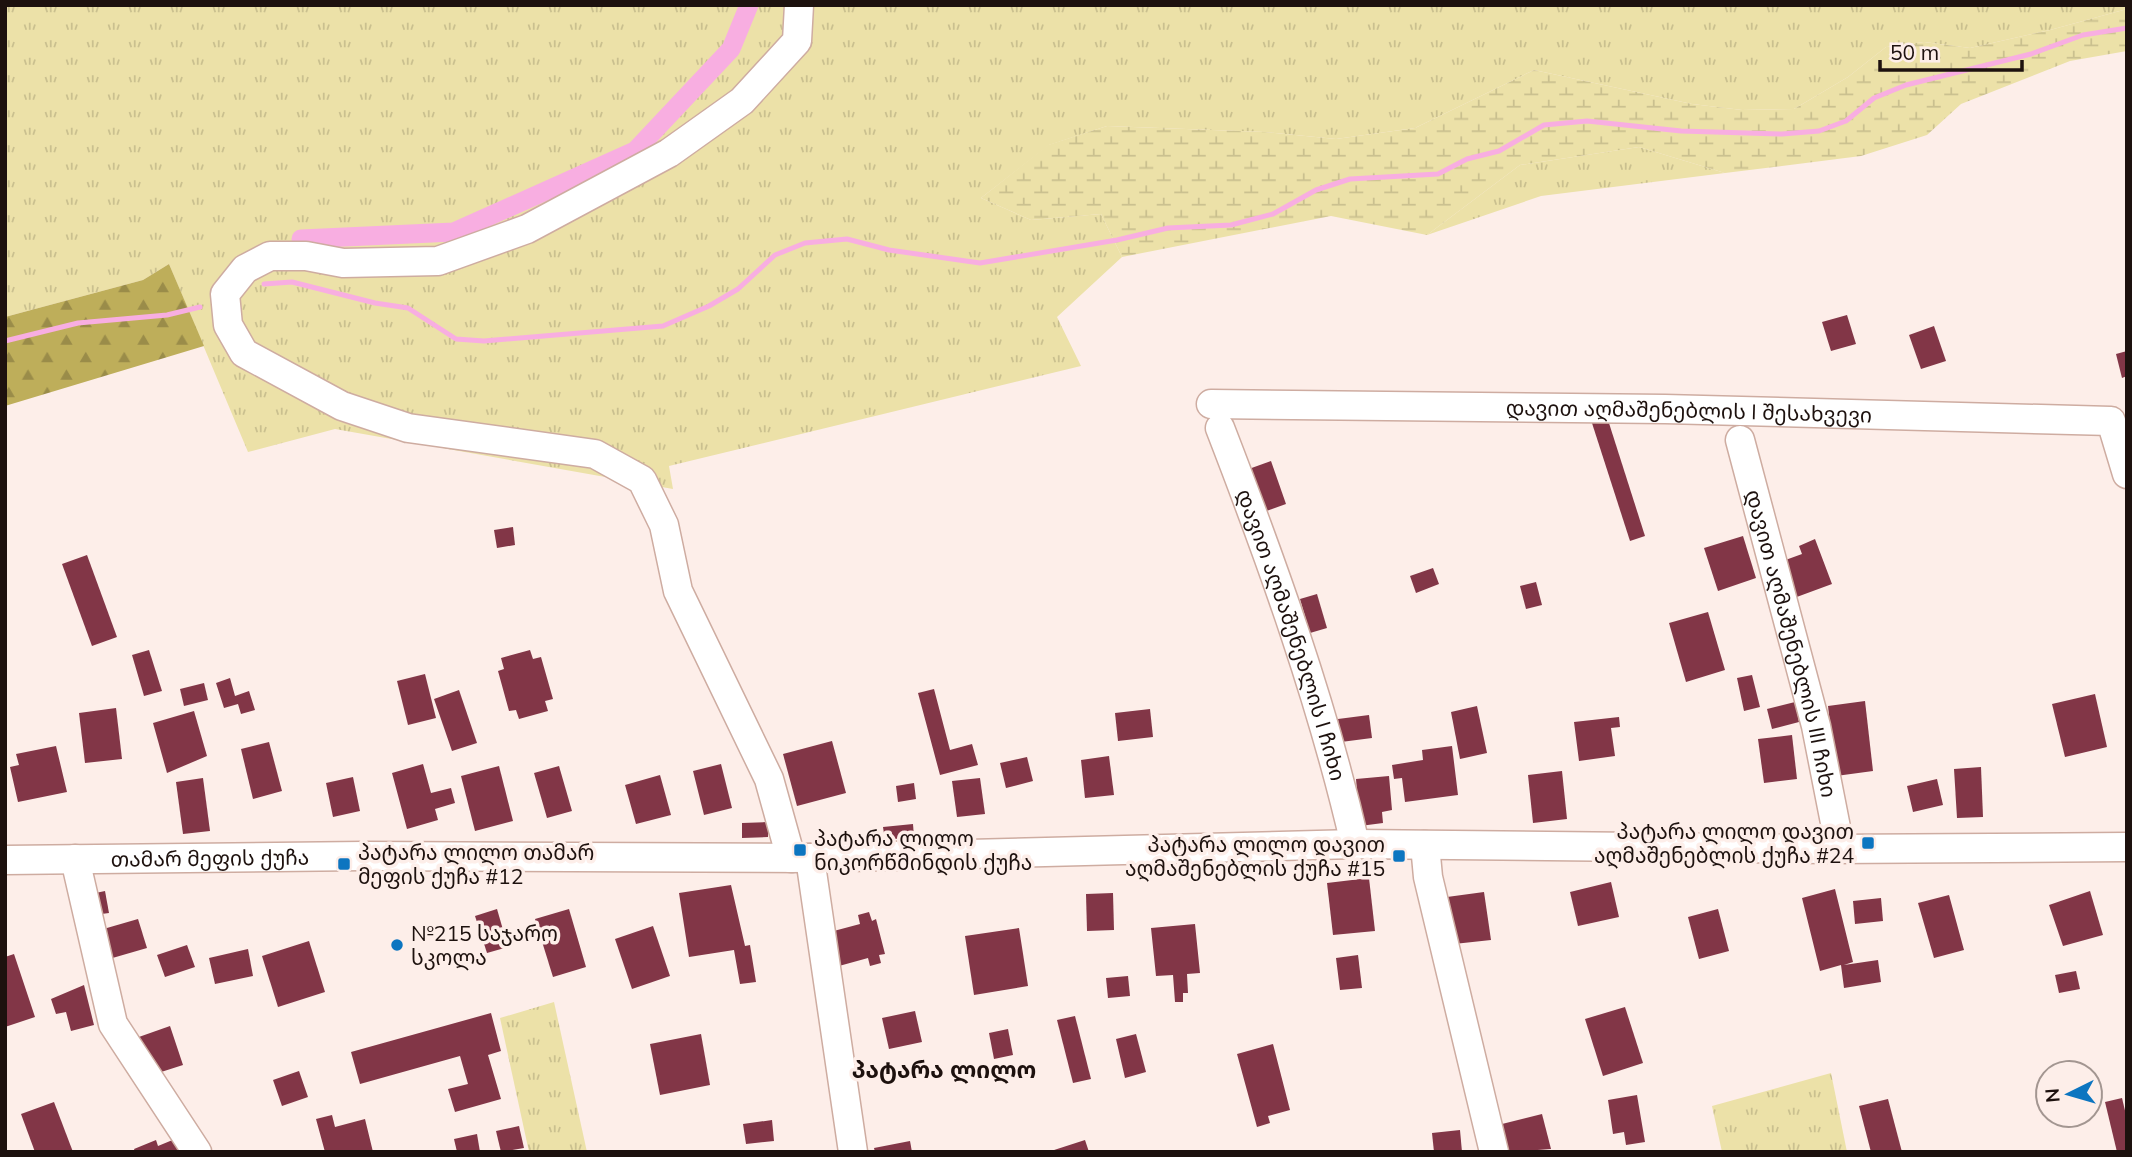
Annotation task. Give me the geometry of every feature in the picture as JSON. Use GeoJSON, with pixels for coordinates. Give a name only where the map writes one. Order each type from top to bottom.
{"type":"FeatureCollection","features":[{"type":"Feature","properties":{"kind":"street"},"geometry":{"type":"LineString","coordinates":[[799,5],[797,41],[742,101],[669,153],[527,229],[438,261],[343,263],[306,257],[270,256],[245,269],[225,294],[228,325],[244,353],[342,406],[408,428],[595,454],[642,480],[664,525],[678,591],[769,779],[800,858],[853,1152]]}},
{"type":"Feature","properties":{"kind":"street","name":"დავით აღმაშენებლის I შესახვევი"},"geometry":{"type":"LineString","coordinates":[[1215,416],[1665,409],[2111,421],[2127,474]]}},
{"type":"Feature","properties":{"kind":"street","name":"დავით აღმაშენებლის I ჩიხი"},"geometry":{"type":"LineString","coordinates":[[1215,416],[1282,589],[1338,772],[1354,844]]}},
{"type":"Feature","properties":{"kind":"street","name":"დავით აღმაშენებლის III ჩიხი"},"geometry":{"type":"LineString","coordinates":[[1741,440],[1816,726],[1840,848]]}},
{"type":"Feature","properties":{"kind":"street","name":"თამარ მეფის ქუჩა"},"geometry":{"type":"LineString","coordinates":[[5,860],[800,858],[1354,844],[1840,848],[2127,847]]}},
{"type":"Feature","properties":{"kind":"street"},"geometry":{"type":"LineString","coordinates":[[1425,845],[1427,877],[1493,1152]]}},
{"type":"Feature","properties":{"kind":"street"},"geometry":{"type":"LineString","coordinates":[[75,859],[113,1024],[197,1152]]}},
{"type":"Feature","properties":{"kind":"green space"},"geometry":{"type":"Polygon","coordinates":[[[5,5],[2127,5],[2127,9],[1970,48],[1924,42],[1886,47],[1848,77],[1794,109],[1742,110],[1692,104],[1534,70],[1415,128],[1336,139],[1265,132],[1107,126],[1049,145],[981,198],[1031,220],[1101,214],[1122,257],[1057,317],[1081,366],[669,466],[673,489],[335,429],[248,452],[169,264],[143,280],[5,317],[5,5]]]}},
{"type":"Feature","properties":{"kind":"green space"},"geometry":{"type":"Polygon","coordinates":[[[2127,9],[2127,51],[2070,61],[1961,104],[1927,135],[1861,156],[1725,173],[1639,147],[1520,165],[1427,235],[1331,216],[1122,257],[1101,214],[1031,220],[981,198],[1048,145],[1107,126],[1265,132],[1336,139],[1415,128],[1534,70],[1692,104],[1742,110],[1794,109],[1848,77],[1886,47],[1924,42],[1970,48],[2127,9]]]}},
{"type":"Feature","properties":{"kind":"green space"},"geometry":{"type":"Polygon","coordinates":[[[1639,147],[1725,173],[1541,196],[1427,235],[1520,165],[1639,147]]]}},
{"type":"Feature","properties":{"kind":"green space"},"geometry":{"type":"Polygon","coordinates":[[[169,264],[204,346],[5,406],[5,317],[143,280],[169,264]]]}},
{"type":"Feature","properties":{"kind":"green space"},"geometry":{"type":"Polygon","coordinates":[[[554,1002],[587,1152],[529,1152],[500,1018],[554,1002]]]}},
{"type":"Feature","properties":{"kind":"green space"},"geometry":{"type":"Polygon","coordinates":[[[1831,1073],[1847,1152],[1722,1152],[1712,1106],[1831,1073]]]}},
{"type":"Feature","properties":{"kind":"building"},"geometry":{"type":"Polygon","coordinates":[[[1847,315],[1856,344],[1831,351],[1822,322],[1847,315]]]}},
{"type":"Feature","properties":{"kind":"building"},"geometry":{"type":"Polygon","coordinates":[[[1934,326],[1946,361],[1921,369],[1909,335],[1934,326]]]}},
{"type":"Feature","properties":{"kind":"building"},"geometry":{"type":"Polygon","coordinates":[[[2127,351],[2127,376],[2122,378],[2116,354],[2127,351]]]}},
{"type":"Feature","properties":{"kind":"building"},"geometry":{"type":"Polygon","coordinates":[[[1591,420],[1608,420],[1645,536],[1630,541],[1591,420]]]}},
{"type":"Feature","properties":{"kind":"building"},"geometry":{"type":"Polygon","coordinates":[[[1271,461],[1286,504],[1261,513],[1246,470],[1271,461]]]}},
{"type":"Feature","properties":{"kind":"building"},"geometry":{"type":"Polygon","coordinates":[[[513,527],[515,545],[497,548],[494,530],[513,527]]]}},
{"type":"Feature","properties":{"kind":"building"},"geometry":{"type":"Polygon","coordinates":[[[1743,536],[1756,578],[1718,591],[1704,548],[1743,536]]]}},
{"type":"Feature","properties":{"kind":"building"},"geometry":{"type":"Polygon","coordinates":[[[1815,539],[1832,584],[1794,598],[1780,562],[1802,554],[1799,546],[1815,539]]]}},
{"type":"Feature","properties":{"kind":"building"},"geometry":{"type":"Polygon","coordinates":[[[87,555],[117,637],[92,646],[62,564],[87,555]]]}},
{"type":"Feature","properties":{"kind":"building"},"geometry":{"type":"Polygon","coordinates":[[[1433,568],[1439,584],[1416,593],[1410,576],[1433,568]]]}},
{"type":"Feature","properties":{"kind":"building"},"geometry":{"type":"Polygon","coordinates":[[[1536,582],[1542,605],[1526,609],[1520,586],[1536,582]]]}},
{"type":"Feature","properties":{"kind":"building"},"geometry":{"type":"Polygon","coordinates":[[[1317,594],[1327,628],[1310,633],[1300,599],[1317,594]]]}},
{"type":"Feature","properties":{"kind":"building"},"geometry":{"type":"Polygon","coordinates":[[[1708,612],[1725,670],[1686,682],[1669,623],[1708,612]]]}},
{"type":"Feature","properties":{"kind":"building"},"geometry":{"type":"Polygon","coordinates":[[[149,650],[162,691],[144,696],[132,655],[149,650]]]}},
{"type":"Feature","properties":{"kind":"building"},"geometry":{"type":"Polygon","coordinates":[[[530,650],[533,659],[541,657],[553,699],[545,701],[548,711],[519,719],[516,710],[509,711],[498,671],[504,669],[501,658],[530,650]]]}},
{"type":"Feature","properties":{"kind":"building"},"geometry":{"type":"Polygon","coordinates":[[[425,674],[436,718],[408,725],[397,681],[425,674]]]}},
{"type":"Feature","properties":{"kind":"building"},"geometry":{"type":"Polygon","coordinates":[[[1752,675],[1760,707],[1744,711],[1737,678],[1752,675]]]}},
{"type":"Feature","properties":{"kind":"building"},"geometry":{"type":"Polygon","coordinates":[[[230,678],[235,696],[249,691],[255,710],[241,714],[238,704],[224,708],[216,683],[230,678]]]}},
{"type":"Feature","properties":{"kind":"building"},"geometry":{"type":"Polygon","coordinates":[[[204,683],[208,700],[184,706],[180,689],[204,683]]]}},
{"type":"Feature","properties":{"kind":"building"},"geometry":{"type":"Polygon","coordinates":[[[934,689],[950,750],[972,744],[978,765],[940,775],[918,693],[934,689]]]}},
{"type":"Feature","properties":{"kind":"building"},"geometry":{"type":"Polygon","coordinates":[[[459,690],[477,743],[452,751],[434,699],[459,690]]]}},
{"type":"Feature","properties":{"kind":"building"},"geometry":{"type":"Polygon","coordinates":[[[2095,694],[2107,747],[2065,757],[2052,704],[2095,694]]]}},
{"type":"Feature","properties":{"kind":"building"},"geometry":{"type":"Polygon","coordinates":[[[1865,701],[1873,771],[1836,776],[1828,706],[1865,701]]]}},
{"type":"Feature","properties":{"kind":"building"},"geometry":{"type":"Polygon","coordinates":[[[1795,702],[1799,722],[1772,729],[1767,709],[1795,702]]]}},
{"type":"Feature","properties":{"kind":"building"},"geometry":{"type":"Polygon","coordinates":[[[1477,706],[1487,753],[1460,759],[1451,712],[1477,706]]]}},
{"type":"Feature","properties":{"kind":"building"},"geometry":{"type":"Polygon","coordinates":[[[116,708],[122,759],[85,763],[79,713],[116,708]]]}},
{"type":"Feature","properties":{"kind":"building"},"geometry":{"type":"Polygon","coordinates":[[[1150,709],[1153,737],[1118,741],[1115,713],[1150,709]]]}},
{"type":"Feature","properties":{"kind":"building"},"geometry":{"type":"Polygon","coordinates":[[[194,711],[207,756],[167,773],[153,723],[194,711]]]}},
{"type":"Feature","properties":{"kind":"building"},"geometry":{"type":"Polygon","coordinates":[[[1369,715],[1372,738],[1341,742],[1338,719],[1369,715]]]}},
{"type":"Feature","properties":{"kind":"building"},"geometry":{"type":"Polygon","coordinates":[[[1619,717],[1620,727],[1611,728],[1615,756],[1579,761],[1574,722],[1619,717]]]}},
{"type":"Feature","properties":{"kind":"building"},"geometry":{"type":"Polygon","coordinates":[[[1792,735],[1797,779],[1764,783],[1758,739],[1792,735]]]}},
{"type":"Feature","properties":{"kind":"building"},"geometry":{"type":"Polygon","coordinates":[[[832,741],[846,793],[797,806],[783,754],[832,741]]]}},
{"type":"Feature","properties":{"kind":"building"},"geometry":{"type":"Polygon","coordinates":[[[269,742],[282,791],[253,799],[241,749],[269,742]]]}},
{"type":"Feature","properties":{"kind":"building"},"geometry":{"type":"Polygon","coordinates":[[[56,746],[67,792],[18,802],[10,767],[19,765],[16,754],[56,746]]]}},
{"type":"Feature","properties":{"kind":"building"},"geometry":{"type":"Polygon","coordinates":[[[1452,746],[1458,795],[1405,802],[1402,778],[1394,779],[1392,765],[1423,760],[1422,750],[1452,746]]]}},
{"type":"Feature","properties":{"kind":"building"},"geometry":{"type":"Polygon","coordinates":[[[1109,756],[1114,795],[1085,798],[1081,760],[1109,756]]]}},
{"type":"Feature","properties":{"kind":"building"},"geometry":{"type":"Polygon","coordinates":[[[1027,757],[1033,781],[1006,788],[1000,763],[1027,757]]]}},
{"type":"Feature","properties":{"kind":"building"},"geometry":{"type":"Polygon","coordinates":[[[423,764],[431,793],[451,788],[455,803],[435,809],[438,820],[407,829],[392,773],[423,764]]]}},
{"type":"Feature","properties":{"kind":"building"},"geometry":{"type":"Polygon","coordinates":[[[721,764],[732,808],[704,815],[693,771],[721,764]]]}},
{"type":"Feature","properties":{"kind":"building"},"geometry":{"type":"Polygon","coordinates":[[[499,766],[513,821],[475,831],[461,776],[499,766]]]}},
{"type":"Feature","properties":{"kind":"building"},"geometry":{"type":"Polygon","coordinates":[[[559,766],[572,811],[547,818],[534,773],[559,766]]]}},
{"type":"Feature","properties":{"kind":"building"},"geometry":{"type":"Polygon","coordinates":[[[1981,767],[1983,817],[1957,818],[1954,769],[1981,767]]]}},
{"type":"Feature","properties":{"kind":"building"},"geometry":{"type":"Polygon","coordinates":[[[1562,771],[1567,819],[1533,823],[1528,775],[1562,771]]]}},
{"type":"Feature","properties":{"kind":"building"},"geometry":{"type":"Polygon","coordinates":[[[660,775],[671,815],[636,824],[625,785],[660,775]]]}},
{"type":"Feature","properties":{"kind":"building"},"geometry":{"type":"Polygon","coordinates":[[[1389,776],[1392,810],[1382,812],[1383,823],[1360,826],[1356,779],[1389,776]]]}},
{"type":"Feature","properties":{"kind":"building"},"geometry":{"type":"Polygon","coordinates":[[[353,777],[360,811],[333,817],[326,783],[353,777]]]}},
{"type":"Feature","properties":{"kind":"building"},"geometry":{"type":"Polygon","coordinates":[[[203,778],[210,831],[183,834],[176,782],[203,778]]]}},
{"type":"Feature","properties":{"kind":"building"},"geometry":{"type":"Polygon","coordinates":[[[980,778],[985,814],[957,817],[952,781],[980,778]]]}},
{"type":"Feature","properties":{"kind":"building"},"geometry":{"type":"Polygon","coordinates":[[[1937,779],[1943,805],[1913,812],[1907,786],[1937,779]]]}},
{"type":"Feature","properties":{"kind":"building"},"geometry":{"type":"Polygon","coordinates":[[[914,783],[916,799],[898,802],[896,786],[914,783]]]}},
{"type":"Feature","properties":{"kind":"building"},"geometry":{"type":"Polygon","coordinates":[[[768,822],[768,837],[742,838],[742,823],[768,822]]]}},
{"type":"Feature","properties":{"kind":"building"},"geometry":{"type":"Polygon","coordinates":[[[913,824],[914,837],[885,840],[883,827],[913,824]]]}},
{"type":"Feature","properties":{"kind":"building"},"geometry":{"type":"Polygon","coordinates":[[[1369,878],[1375,931],[1333,935],[1327,883],[1369,878]]]}},
{"type":"Feature","properties":{"kind":"building"},"geometry":{"type":"Polygon","coordinates":[[[1611,882],[1619,917],[1578,926],[1570,892],[1611,882]]]}},
{"type":"Feature","properties":{"kind":"building"},"geometry":{"type":"Polygon","coordinates":[[[731,885],[745,946],[750,945],[756,982],[740,984],[734,950],[689,957],[679,893],[731,885]]]}},
{"type":"Feature","properties":{"kind":"building"},"geometry":{"type":"Polygon","coordinates":[[[1835,889],[1853,962],[1844,965],[1878,960],[1881,982],[1844,988],[1841,965],[1820,971],[1802,898],[1835,889]]]}},
{"type":"Feature","properties":{"kind":"building"},"geometry":{"type":"Polygon","coordinates":[[[105,891],[109,913],[94,915],[91,894],[105,891]]]}},
{"type":"Feature","properties":{"kind":"building"},"geometry":{"type":"Polygon","coordinates":[[[2090,891],[2103,935],[2063,946],[2049,905],[2090,891]]]}},
{"type":"Feature","properties":{"kind":"building"},"geometry":{"type":"Polygon","coordinates":[[[1484,892],[1491,940],[1454,944],[1447,897],[1484,892]]]}},
{"type":"Feature","properties":{"kind":"building"},"geometry":{"type":"Polygon","coordinates":[[[1113,893],[1114,930],[1087,931],[1086,894],[1113,893]]]}},
{"type":"Feature","properties":{"kind":"building"},"geometry":{"type":"Polygon","coordinates":[[[1949,895],[1964,950],[1934,958],[1918,903],[1949,895]]]}},
{"type":"Feature","properties":{"kind":"building"},"geometry":{"type":"Polygon","coordinates":[[[1881,898],[1883,921],[1855,924],[1853,901],[1881,898]]]}},
{"type":"Feature","properties":{"kind":"building"},"geometry":{"type":"Polygon","coordinates":[[[497,909],[508,947],[487,953],[475,916],[497,909]]]}},
{"type":"Feature","properties":{"kind":"building"},"geometry":{"type":"Polygon","coordinates":[[[569,909],[586,967],[553,977],[535,919],[569,909]]]}},
{"type":"Feature","properties":{"kind":"building"},"geometry":{"type":"Polygon","coordinates":[[[1718,909],[1729,951],[1699,959],[1688,917],[1718,909]]]}},
{"type":"Feature","properties":{"kind":"building"},"geometry":{"type":"Polygon","coordinates":[[[869,912],[872,921],[876,919],[885,954],[879,955],[881,963],[870,966],[868,958],[839,966],[830,932],[860,924],[858,915],[869,912]]]}},
{"type":"Feature","properties":{"kind":"building"},"geometry":{"type":"Polygon","coordinates":[[[138,919],[147,948],[109,959],[100,930],[138,919]]]}},
{"type":"Feature","properties":{"kind":"building"},"geometry":{"type":"Polygon","coordinates":[[[1195,924],[1200,973],[1187,974],[1188,993],[1183,993],[1183,1002],[1175,1002],[1173,975],[1156,976],[1151,928],[1195,924]]]}},
{"type":"Feature","properties":{"kind":"building"},"geometry":{"type":"Polygon","coordinates":[[[653,926],[670,976],[632,989],[615,939],[653,926]]]}},
{"type":"Feature","properties":{"kind":"building"},"geometry":{"type":"Polygon","coordinates":[[[1019,928],[1028,986],[974,995],[965,936],[1019,928]]]}},
{"type":"Feature","properties":{"kind":"building"},"geometry":{"type":"Polygon","coordinates":[[[309,941],[325,992],[278,1007],[262,956],[309,941]]]}},
{"type":"Feature","properties":{"kind":"building"},"geometry":{"type":"Polygon","coordinates":[[[187,945],[195,967],[165,977],[157,955],[187,945]]]}},
{"type":"Feature","properties":{"kind":"building"},"geometry":{"type":"Polygon","coordinates":[[[248,949],[253,976],[215,984],[209,958],[248,949]]]}},
{"type":"Feature","properties":{"kind":"building"},"geometry":{"type":"Polygon","coordinates":[[[14,954],[35,1017],[5,1027],[5,957],[14,954]]]}},
{"type":"Feature","properties":{"kind":"building"},"geometry":{"type":"Polygon","coordinates":[[[1358,955],[1362,988],[1340,990],[1336,958],[1358,955]]]}},
{"type":"Feature","properties":{"kind":"building"},"geometry":{"type":"Polygon","coordinates":[[[2076,971],[2080,989],[2059,993],[2055,975],[2076,971]]]}},
{"type":"Feature","properties":{"kind":"building"},"geometry":{"type":"Polygon","coordinates":[[[1128,976],[1130,996],[1108,998],[1106,978],[1128,976]]]}},
{"type":"Feature","properties":{"kind":"building"},"geometry":{"type":"Polygon","coordinates":[[[84,985],[94,1025],[71,1031],[66,1012],[56,1014],[51,999],[84,985]]]}},
{"type":"Feature","properties":{"kind":"building"},"geometry":{"type":"Polygon","coordinates":[[[1625,1007],[1643,1063],[1603,1076],[1585,1019],[1625,1007]]]}},
{"type":"Feature","properties":{"kind":"building"},"geometry":{"type":"Polygon","coordinates":[[[915,1011],[922,1042],[889,1049],[882,1018],[915,1011]]]}},
{"type":"Feature","properties":{"kind":"building"},"geometry":{"type":"Polygon","coordinates":[[[491,1013],[501,1051],[488,1055],[501,1099],[455,1112],[448,1089],[468,1084],[460,1056],[360,1084],[351,1052],[491,1013]]]}},
{"type":"Feature","properties":{"kind":"building"},"geometry":{"type":"Polygon","coordinates":[[[1075,1016],[1091,1079],[1073,1083],[1057,1020],[1075,1016]]]}},
{"type":"Feature","properties":{"kind":"building"},"geometry":{"type":"Polygon","coordinates":[[[170,1026],[183,1065],[158,1073],[136,1038],[170,1026]]]}},
{"type":"Feature","properties":{"kind":"building"},"geometry":{"type":"Polygon","coordinates":[[[1008,1029],[1013,1055],[994,1059],[989,1033],[1008,1029]]]}},
{"type":"Feature","properties":{"kind":"building"},"geometry":{"type":"Polygon","coordinates":[[[701,1034],[710,1085],[660,1095],[650,1044],[701,1034]]]}},
{"type":"Feature","properties":{"kind":"building"},"geometry":{"type":"Polygon","coordinates":[[[1136,1034],[1146,1072],[1125,1078],[1116,1039],[1136,1034]]]}},
{"type":"Feature","properties":{"kind":"building"},"geometry":{"type":"Polygon","coordinates":[[[1273,1044],[1290,1110],[1268,1116],[1270,1123],[1257,1127],[1237,1054],[1273,1044]]]}},
{"type":"Feature","properties":{"kind":"building"},"geometry":{"type":"Polygon","coordinates":[[[299,1071],[308,1097],[282,1106],[273,1080],[299,1071]]]}},
{"type":"Feature","properties":{"kind":"building"},"geometry":{"type":"Polygon","coordinates":[[[1637,1095],[1645,1142],[1626,1145],[1624,1132],[1613,1134],[1608,1100],[1637,1095]]]}},
{"type":"Feature","properties":{"kind":"building"},"geometry":{"type":"Polygon","coordinates":[[[2122,1098],[2127,1119],[2127,1150],[2117,1152],[2105,1102],[2122,1098]]]}},
{"type":"Feature","properties":{"kind":"building"},"geometry":{"type":"Polygon","coordinates":[[[1888,1099],[1902,1152],[1871,1152],[1859,1106],[1888,1099]]]}},
{"type":"Feature","properties":{"kind":"building"},"geometry":{"type":"Polygon","coordinates":[[[54,1102],[73,1152],[35,1152],[21,1114],[54,1102]]]}},
{"type":"Feature","properties":{"kind":"building"},"geometry":{"type":"Polygon","coordinates":[[[1542,1114],[1551,1149],[1508,1152],[1502,1124],[1542,1114]]]}},
{"type":"Feature","properties":{"kind":"building"},"geometry":{"type":"Polygon","coordinates":[[[332,1115],[335,1127],[365,1119],[373,1152],[325,1152],[316,1119],[332,1115]]]}},
{"type":"Feature","properties":{"kind":"building"},"geometry":{"type":"Polygon","coordinates":[[[772,1120],[774,1141],[746,1144],[743,1124],[772,1120]]]}},
{"type":"Feature","properties":{"kind":"building"},"geometry":{"type":"Polygon","coordinates":[[[519,1126],[524,1148],[501,1152],[496,1131],[519,1126]]]}},
{"type":"Feature","properties":{"kind":"building"},"geometry":{"type":"Polygon","coordinates":[[[1460,1130],[1462,1152],[1434,1152],[1432,1133],[1460,1130]]]}},
{"type":"Feature","properties":{"kind":"building"},"geometry":{"type":"Polygon","coordinates":[[[477,1134],[480,1152],[457,1152],[454,1139],[477,1134]]]}},
{"type":"Feature","properties":{"kind":"building"},"geometry":{"type":"Polygon","coordinates":[[[175,1139],[180,1152],[135,1152],[134,1149],[156,1140],[158,1146],[175,1139]]]}},
{"type":"Feature","properties":{"kind":"building"},"geometry":{"type":"Polygon","coordinates":[[[1085,1140],[1089,1152],[1051,1152],[1051,1151],[1085,1140]]]}},
{"type":"Feature","properties":{"kind":"building"},"geometry":{"type":"Polygon","coordinates":[[[910,1141],[912,1152],[875,1152],[874,1148],[910,1141]]]}},
{"type":"Feature","properties":{"kind":"waterway"},"geometry":{"type":"LineString","coordinates":[[301,239],[454,232],[635,151],[731,49],[749,5]]}},
{"type":"Feature","properties":{"kind":"waterway"},"geometry":{"type":"LineString","coordinates":[[264,284],[292,282],[375,303],[408,308],[456,339],[484,341],[663,326],[709,306],[738,289],[775,255],[805,243],[847,239],[889,250],[980,263],[1117,240],[1168,228],[1231,225],[1273,214],[1316,190],[1350,179],[1438,174],[1467,159],[1499,151],[1544,125],[1587,121],[1681,131],[1782,134],[1819,131],[1846,121],[1874,98],[1906,85],[2031,54],[2083,35],[2127,28]]}},
{"type":"Feature","properties":{"kind":"waterway"},"geometry":{"type":"LineString","coordinates":[[5,341],[78,323],[167,315],[200,307]]}},
{"type":"Feature","properties":{"kind":"place","name":"პატარა ლილო დავით აღმაშენებლის ქუჩა #24"},"geometry":{"type":"Point","coordinates":[1868,843]}},
{"type":"Feature","properties":{"kind":"place","name":"პატარა ლილო ნიკორწმინდის ქუჩა"},"geometry":{"type":"Point","coordinates":[800,850]}},
{"type":"Feature","properties":{"kind":"place","name":"პატარა ლილო დავით აღმაშენებლის ქუჩა #15"},"geometry":{"type":"Point","coordinates":[1399,856]}},
{"type":"Feature","properties":{"kind":"place","name":"პატარა ლილო თამარ მეფის ქუჩა #12"},"geometry":{"type":"Point","coordinates":[344,864]}},
{"type":"Feature","properties":{"kind":"place","name":"№215 საჯარო სკოლა"},"geometry":{"type":"Point","coordinates":[397,945]}},
{"type":"Feature","properties":{"kind":"district","name":"პატარა ლილო"},"geometry":{"type":"Point","coordinates":[944,1069]}}]}
